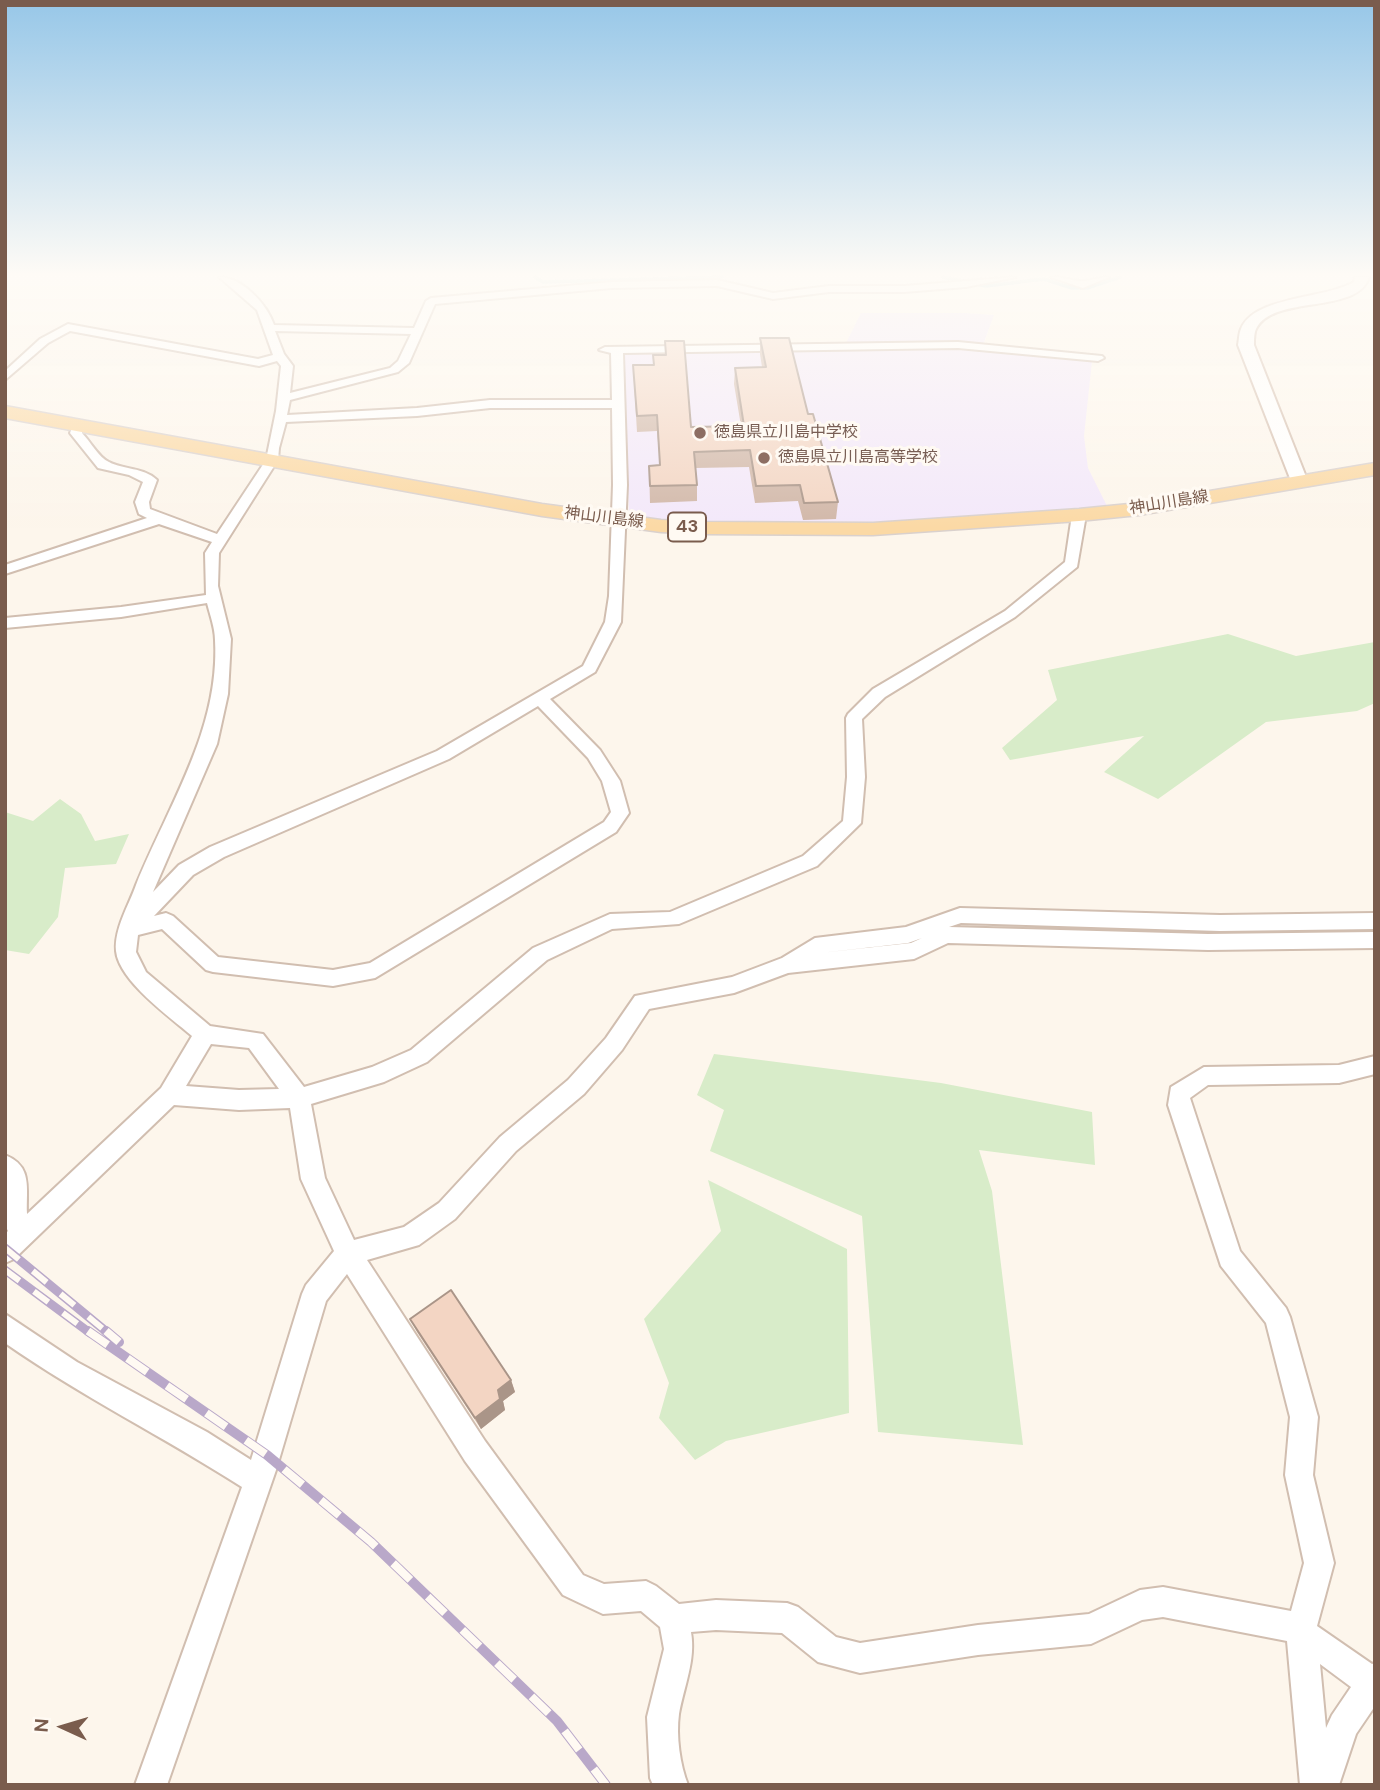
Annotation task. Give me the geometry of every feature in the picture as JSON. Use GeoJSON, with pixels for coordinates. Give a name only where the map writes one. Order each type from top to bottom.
{"type":"FeatureCollection","features":[{"type":"Feature","properties":{"kind":"main road"},"geometry":{"type":"LineString","coordinates":[[1252,361],[1299,482]]}},
{"type":"Feature","properties":{"kind":"main road","name":"神山川島線"},"geometry":{"type":"LineString","coordinates":[[5,412],[542,510],[693,528],[873,529],[1079,515],[1139,509],[1375,468]]}},
{"type":"Feature","properties":{"kind":"street"},"geometry":{"type":"LineString","coordinates":[[5,377],[23,361]]}},
{"type":"Feature","properties":{"kind":"street"},"geometry":{"type":"LineString","coordinates":[[246,361],[259,363],[266,361]]}},
{"type":"Feature","properties":{"kind":"street"},"geometry":{"type":"LineString","coordinates":[[282,361],[287,366],[285,398],[271,447],[272,460],[212,553],[210,566],[223,639],[220,694],[208,744],[155,862],[129,929],[126,952],[139,978],[205,1034],[255,1040],[299,1098],[313,1179],[348,1253],[475,1451],[573,1585],[603,1599],[646,1596],[674,1619],[679,1649],[663,1717],[666,1778],[672,1785]]}},
{"type":"Feature","properties":{"kind":"street"},"geometry":{"type":"LineString","coordinates":[[285,398],[394,370],[404,361]]}},
{"type":"Feature","properties":{"kind":"street"},"geometry":{"type":"LineString","coordinates":[[129,929],[186,870],[217,852],[443,755],[589,669],[612,622],[618,521],[618,404],[612,361]]}},
{"type":"Feature","properties":{"kind":"street"},"geometry":{"type":"LineString","coordinates":[[281,419],[417,412],[490,404],[618,404]]}},
{"type":"Feature","properties":{"kind":"street"},"geometry":{"type":"LineString","coordinates":[[78,426],[76,433],[103,466],[134,472],[150,480],[142,502],[145,511],[159,519],[220,540]]}},
{"type":"Feature","properties":{"kind":"street"},"geometry":{"type":"LineString","coordinates":[[169,1095],[239,1100],[299,1098],[376,1075],[419,1056],[540,954],[610,922],[673,919],[810,861],[852,823],[856,777],[854,718],[879,693],[1010,614],[1072,564],[1079,515]]}},
{"type":"Feature","properties":{"kind":"street"},"geometry":{"type":"LineString","coordinates":[[5,570],[159,519]]}},
{"type":"Feature","properties":{"kind":"street"},"geometry":{"type":"LineString","coordinates":[[5,623],[121,612],[155,604],[215,598]]}},
{"type":"Feature","properties":{"kind":"street"},"geometry":{"type":"LineString","coordinates":[[129,929],[166,921],[213,964],[333,978],[375,970],[610,827],[620,813],[611,781],[594,754],[540,698]]}},
{"type":"Feature","properties":{"kind":"street"},"geometry":{"type":"LineString","coordinates":[[151,1785],[258,1481],[315,1294],[348,1253],[410,1237],[447,1211],[508,1144],[576,1087],[614,1044],[642,1002],[734,985],[786,965],[815,946],[908,935],[960,915],[1220,923],[1375,920]]}},
{"type":"Feature","properties":{"kind":"street"},"geometry":{"type":"LineString","coordinates":[[786,965],[914,951],[945,935],[1208,942],[1375,940]]}},
{"type":"Feature","properties":{"kind":"street"},"geometry":{"type":"LineString","coordinates":[[14,1243],[169,1095],[205,1034]]}},
{"type":"Feature","properties":{"kind":"street"},"geometry":{"type":"LineString","coordinates":[[1316,1785],[1301,1630],[1319,1563],[1299,1475],[1304,1417],[1277,1317],[1230,1258],[1179,1105],[1179,1094],[1204,1076],[1339,1074],[1375,1066]]}},
{"type":"Feature","properties":{"kind":"street"},"geometry":{"type":"LineString","coordinates":[[5,1166],[14,1172],[14,1243]]}},
{"type":"Feature","properties":{"kind":"street"},"geometry":{"type":"LineString","coordinates":[[5,1327],[68,1371],[197,1442],[258,1481]]}},
{"type":"Feature","properties":{"kind":"street"},"geometry":{"type":"LineString","coordinates":[[674,1619],[716,1615],[787,1618],[829,1651],[860,1658],[978,1640],[1091,1629],[1140,1605],[1163,1602],[1291,1626],[1301,1630],[1373,1680],[1343,1726],[1323,1785]]}},
{"type":"Feature","properties":{"kind":"shaded area"},"geometry":{"type":"Polygon","coordinates":[[[623,361],[1092,361],[1084,436],[1088,468],[1107,506],[874,524],[686,522],[629,516],[623,361]]]}},
{"type":"Feature","properties":{"kind":"green space"},"geometry":{"type":"Polygon","coordinates":[[[1228,634],[1296,656],[1375,642],[1375,703],[1357,711],[1266,722],[1158,799],[1104,772],[1144,736],[1010,760],[1002,748],[1057,700],[1048,670],[1228,634]]]}},
{"type":"Feature","properties":{"kind":"green space"},"geometry":{"type":"Polygon","coordinates":[[[60,799],[81,814],[95,841],[129,834],[116,864],[65,868],[58,917],[29,954],[5,950],[5,812],[33,821],[60,799]]]}},
{"type":"Feature","properties":{"kind":"green space"},"geometry":{"type":"Polygon","coordinates":[[[714,1054],[941,1083],[1092,1112],[1095,1165],[979,1150],[992,1191],[1023,1445],[878,1432],[862,1216],[710,1151],[724,1110],[697,1095],[714,1054]]]}},
{"type":"Feature","properties":{"kind":"green space"},"geometry":{"type":"Polygon","coordinates":[[[708,1180],[847,1249],[849,1413],[726,1441],[695,1460],[659,1418],[669,1383],[644,1319],[721,1231],[708,1180]]]}},
{"type":"Feature","properties":{"kind":"building"},"geometry":{"type":"Polygon","coordinates":[[[654,361],[686,361],[691,427],[744,426],[735,368],[766,367],[765,361],[795,361],[808,414],[813,414],[838,502],[804,503],[800,485],[756,486],[750,450],[694,452],[697,485],[650,486],[649,466],[660,465],[657,415],[637,416],[633,365],[654,365],[654,361]]]}},
{"type":"Feature","properties":{"kind":"building"},"geometry":{"type":"Polygon","coordinates":[[[451,1290],[511,1380],[498,1390],[500,1399],[475,1418],[410,1319],[451,1290]]]}},
{"type":"Feature","properties":{"kind":"railway"},"geometry":{"type":"LineString","coordinates":[[5,1248],[108,1333]]}},
{"type":"Feature","properties":{"kind":"railway"},"geometry":{"type":"LineString","coordinates":[[5,1270],[90,1333]]}},
{"type":"Feature","properties":{"kind":"railway"},"geometry":{"type":"LineString","coordinates":[[88,1331],[267,1455],[371,1542],[557,1721],[606,1785]]}},
{"type":"Feature","properties":{"kind":"railway"},"geometry":{"type":"LineString","coordinates":[[106,1331],[119,1342]]}},
{"type":"Feature","properties":{"kind":"place","name":"徳島県立川島中学校"},"geometry":{"type":"Point","coordinates":[700,433]}},
{"type":"Feature","properties":{"kind":"place","name":"徳島県立川島高等学校"},"geometry":{"type":"Point","coordinates":[764,458]}}]}
